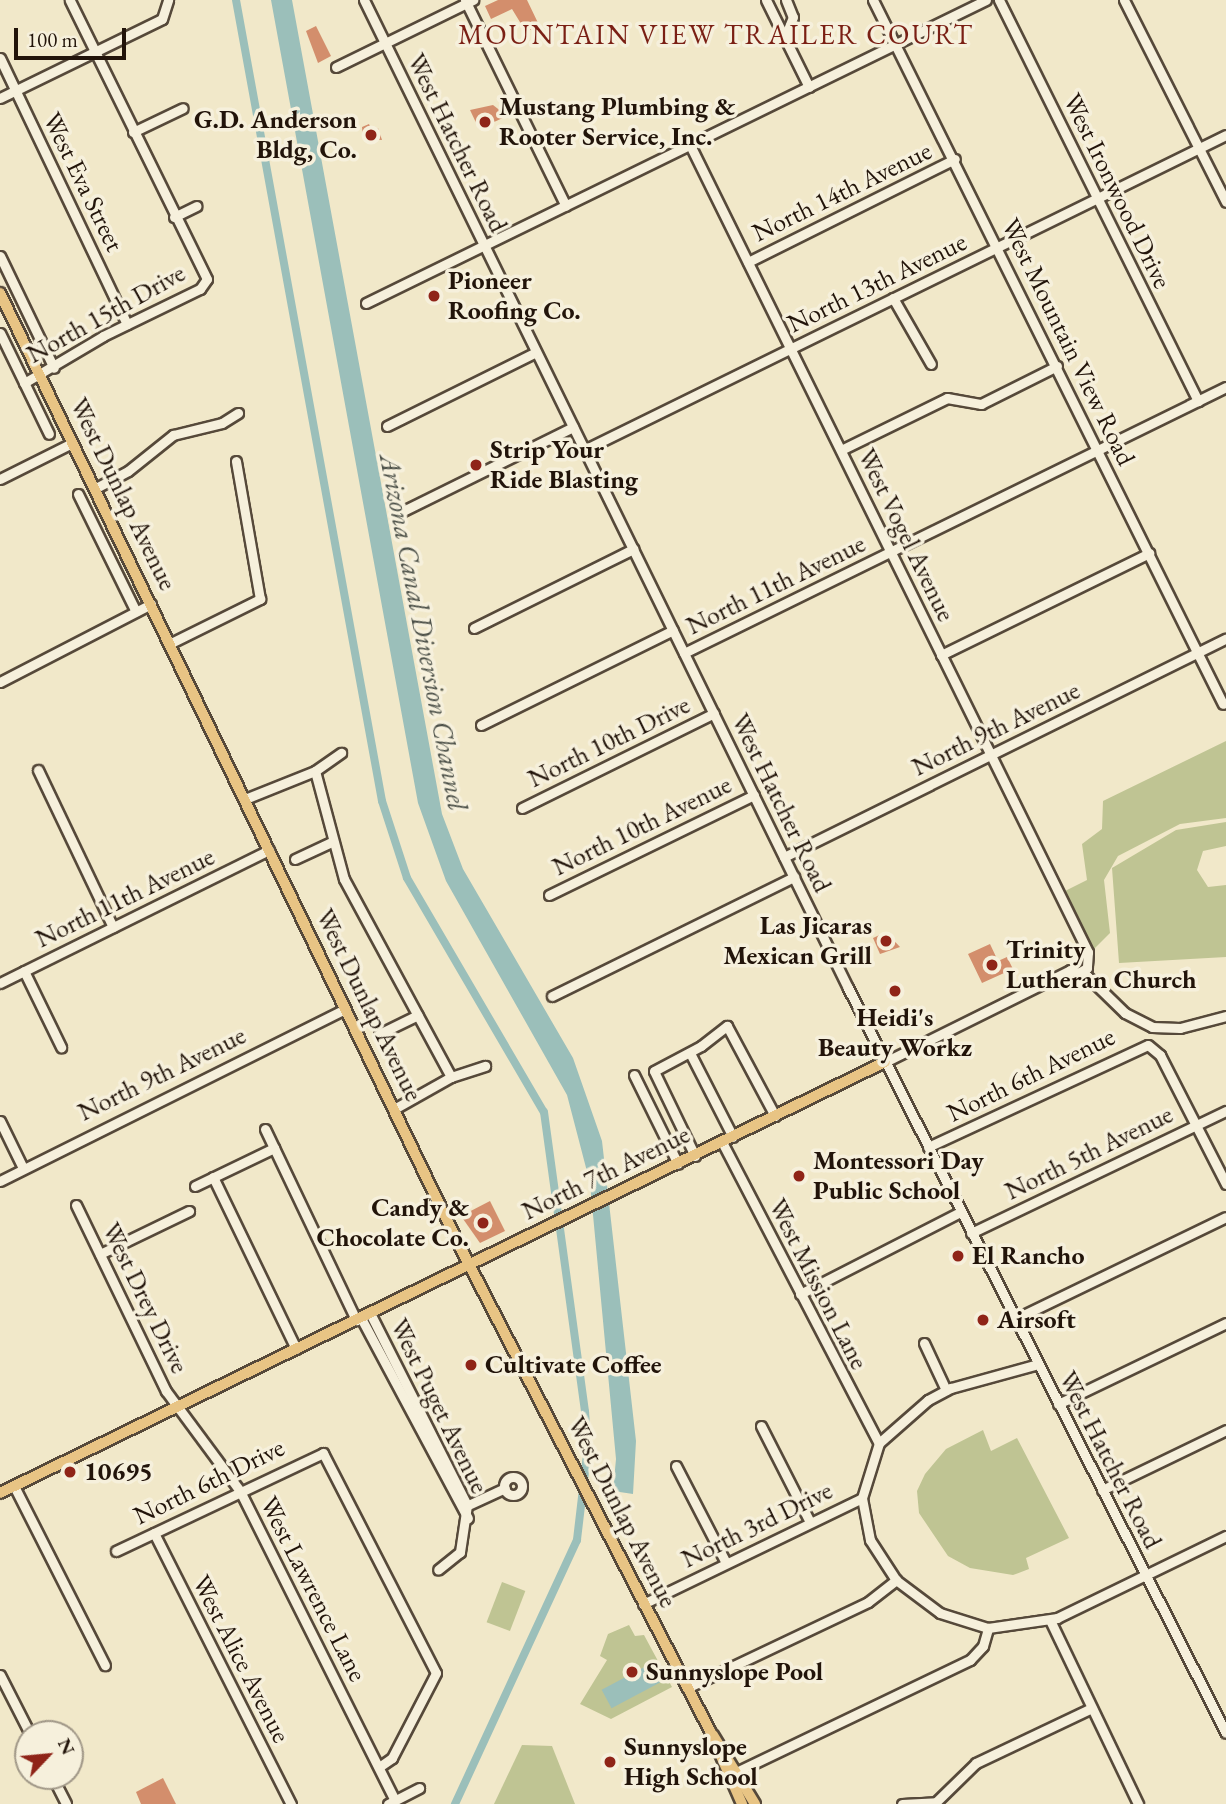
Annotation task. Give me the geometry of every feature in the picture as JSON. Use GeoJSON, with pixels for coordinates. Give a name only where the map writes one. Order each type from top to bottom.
{"type":"FeatureCollection","features":[{"type":"Feature","properties":{"kind":"main road","name":"West Dunlap Avenue"},"geometry":{"type":"LineString","coordinates":[[0,293],[470,1264],[687,1688],[733,1774],[755,1804]]}},
{"type":"Feature","properties":{"kind":"main road","name":"North 7th Avenue"},"geometry":{"type":"LineString","coordinates":[[4,1489],[178,1408],[885,1062]]}},
{"type":"Feature","properties":{"kind":"main road","name":"West Dunlap Avenue"},"geometry":{"type":"LineString","coordinates":[[733,1774],[742,1804]]}},
{"type":"Feature","properties":{"kind":"street"},"geometry":{"type":"LineString","coordinates":[[70,0],[174,217],[197,206]]}},
{"type":"Feature","properties":{"kind":"street"},"geometry":{"type":"LineString","coordinates":[[0,98],[95,52],[169,10],[169,0]]}},
{"type":"Feature","properties":{"kind":"street","name":"West Hatcher Road"},"geometry":{"type":"LineString","coordinates":[[364,0],[885,1062],[1226,1733]]}},
{"type":"Feature","properties":{"kind":"street"},"geometry":{"type":"LineString","coordinates":[[766,0],[786,34],[809,87]]}},
{"type":"Feature","properties":{"kind":"street"},"geometry":{"type":"LineString","coordinates":[[786,0],[793,17],[786,34]]}},
{"type":"Feature","properties":{"kind":"street","name":"West Mountain View Road"},"geometry":{"type":"LineString","coordinates":[[873,0],[955,159],[1223,704]]}},
{"type":"Feature","properties":{"kind":"street"},"geometry":{"type":"LineString","coordinates":[[366,303],[986,0]]}},
{"type":"Feature","properties":{"kind":"street","name":"West Ironwood Drive"},"geometry":{"type":"LineString","coordinates":[[999,0],[1198,401]]}},
{"type":"Feature","properties":{"kind":"street"},"geometry":{"type":"LineString","coordinates":[[1124,0],[1226,202]]}},
{"type":"Feature","properties":{"kind":"street"},"geometry":{"type":"LineString","coordinates":[[336,67],[468,1],[566,206]]}},
{"type":"Feature","properties":{"kind":"street","name":"West Eva Street"},"geometry":{"type":"LineString","coordinates":[[0,58],[127,324]]}},
{"type":"Feature","properties":{"kind":"street"},"geometry":{"type":"LineString","coordinates":[[134,132],[183,108]]}},
{"type":"Feature","properties":{"kind":"street","name":"North 13th Avenue"},"geometry":{"type":"LineString","coordinates":[[584,450],[1226,135]]}},
{"type":"Feature","properties":{"kind":"street","name":"West Vogel Avenue"},"geometry":{"type":"LineString","coordinates":[[690,145],[1084,944],[1080,972]]}},
{"type":"Feature","properties":{"kind":"street","name":"North 14th Avenue"},"geometry":{"type":"LineString","coordinates":[[748,262],[955,159]]}},
{"type":"Feature","properties":{"kind":"street","name":"North 15th Drive"},"geometry":{"type":"LineString","coordinates":[[24,383],[127,324],[200,289],[207,279],[174,217]]}},
{"type":"Feature","properties":{"kind":"street","name":"West Dunlap Avenue"},"geometry":{"type":"LineString","coordinates":[[0,256],[54,368]]}},
{"type":"Feature","properties":{"kind":"street"},"geometry":{"type":"LineString","coordinates":[[893,298],[931,364]]}},
{"type":"Feature","properties":{"kind":"street","name":"West Dunlap Avenue"},"geometry":{"type":"LineString","coordinates":[[0,332],[48,434]]}},
{"type":"Feature","properties":{"kind":"street"},"geometry":{"type":"LineString","coordinates":[[387,426],[536,352]]}},
{"type":"Feature","properties":{"kind":"street"},"geometry":{"type":"LineString","coordinates":[[841,450],[947,398],[981,404],[1057,366]]}},
{"type":"Feature","properties":{"kind":"street","name":"North 11th Avenue"},"geometry":{"type":"LineString","coordinates":[[684,653],[1226,387]]}},
{"type":"Feature","properties":{"kind":"street"},"geometry":{"type":"LineString","coordinates":[[94,489],[128,471],[173,435],[222,423],[238,413]]}},
{"type":"Feature","properties":{"kind":"street"},"geometry":{"type":"LineString","coordinates":[[401,512],[573,427]]}},
{"type":"Feature","properties":{"kind":"street"},"geometry":{"type":"LineString","coordinates":[[0,479],[72,443]]}},
{"type":"Feature","properties":{"kind":"street"},"geometry":{"type":"LineString","coordinates":[[169,644],[260,599],[236,461]]}},
{"type":"Feature","properties":{"kind":"street","name":"West Dunlap Avenue"},"geometry":{"type":"LineString","coordinates":[[78,494],[136,612]]}},
{"type":"Feature","properties":{"kind":"street"},"geometry":{"type":"LineString","coordinates":[[474,628],[633,549]]}},
{"type":"Feature","properties":{"kind":"street"},"geometry":{"type":"LineString","coordinates":[[942,655],[1149,553]]}},
{"type":"Feature","properties":{"kind":"street"},"geometry":{"type":"LineString","coordinates":[[0,681],[151,604]]}},
{"type":"Feature","properties":{"kind":"street","name":"North 11th Avenue"},"geometry":{"type":"LineString","coordinates":[[481,725],[673,630]]}},
{"type":"Feature","properties":{"kind":"street","name":"North 9th Avenue"},"geometry":{"type":"LineString","coordinates":[[784,857],[1226,639]]}},
{"type":"Feature","properties":{"kind":"street","name":"North 10th Drive"},"geometry":{"type":"LineString","coordinates":[[522,807],[714,713]]}},
{"type":"Feature","properties":{"kind":"street"},"geometry":{"type":"LineString","coordinates":[[245,799],[315,771],[341,753]]}},
{"type":"Feature","properties":{"kind":"street"},"geometry":{"type":"LineString","coordinates":[[38,770],[113,927]]}},
{"type":"Feature","properties":{"kind":"street"},"geometry":{"type":"LineString","coordinates":[[315,771],[331,842],[349,892],[451,1077]]}},
{"type":"Feature","properties":{"kind":"street","name":"North 10th Avenue"},"geometry":{"type":"LineString","coordinates":[[549,895],[754,795]]}},
{"type":"Feature","properties":{"kind":"street"},"geometry":{"type":"LineString","coordinates":[[295,859],[331,842]]}},
{"type":"Feature","properties":{"kind":"street","name":"North 11th Avenue"},"geometry":{"type":"LineString","coordinates":[[0,983],[269,850]]}},
{"type":"Feature","properties":{"kind":"street"},"geometry":{"type":"LineString","coordinates":[[552,996],[794,877]]}},
{"type":"Feature","properties":{"kind":"street"},"geometry":{"type":"LineString","coordinates":[[24,971],[61,1047]]}},
{"type":"Feature","properties":{"kind":"street"},"geometry":{"type":"LineString","coordinates":[[1080,972],[1125,1013],[1152,1027],[1180,1028],[1226,1016]]}},
{"type":"Feature","properties":{"kind":"street","name":"North 7th Avenue"},"geometry":{"type":"LineString","coordinates":[[885,1062],[1058,974],[1080,972]]}},
{"type":"Feature","properties":{"kind":"street","name":"North 9th Avenue"},"geometry":{"type":"LineString","coordinates":[[0,1181],[22,1166],[345,1009]]}},
{"type":"Feature","properties":{"kind":"street"},"geometry":{"type":"LineString","coordinates":[[379,1034],[418,1015]]}},
{"type":"Feature","properties":{"kind":"street"},"geometry":{"type":"LineString","coordinates":[[695,1156],[654,1071],[690,1053],[727,1026],[775,1116]]}},
{"type":"Feature","properties":{"kind":"street","name":"North 6th Avenue"},"geometry":{"type":"LineString","coordinates":[[928,1147],[1139,1046],[1153,1046],[1196,1125]]}},
{"type":"Feature","properties":{"kind":"street"},"geometry":{"type":"LineString","coordinates":[[690,1053],[733,1137]]}},
{"type":"Feature","properties":{"kind":"street"},"geometry":{"type":"LineString","coordinates":[[394,1109],[451,1077],[485,1066]]}},
{"type":"Feature","properties":{"kind":"street"},"geometry":{"type":"LineString","coordinates":[[634,1075],[678,1164]]}},
{"type":"Feature","properties":{"kind":"street","name":"North 5th Avenue"},"geometry":{"type":"LineString","coordinates":[[971,1233],[1226,1111]]}},
{"type":"Feature","properties":{"kind":"street"},"geometry":{"type":"LineString","coordinates":[[0,1121],[22,1166]]}},
{"type":"Feature","properties":{"kind":"street"},"geometry":{"type":"LineString","coordinates":[[1196,1125],[1226,1184]]}},
{"type":"Feature","properties":{"kind":"street","name":"West Puget Avenue"},"geometry":{"type":"LineString","coordinates":[[265,1129],[468,1518],[458,1557],[438,1570]]}},
{"type":"Feature","properties":{"kind":"street","name":"West Mission Lane"},"geometry":{"type":"LineString","coordinates":[[722,1142],[879,1443]]}},
{"type":"Feature","properties":{"kind":"street"},"geometry":{"type":"LineString","coordinates":[[195,1186],[274,1148]]}},
{"type":"Feature","properties":{"kind":"street"},"geometry":{"type":"LineString","coordinates":[[214,1177],[296,1349]]}},
{"type":"Feature","properties":{"kind":"street","name":"West Drey Drive"},"geometry":{"type":"LineString","coordinates":[[76,1205],[178,1408]]}},
{"type":"Feature","properties":{"kind":"street"},"geometry":{"type":"LineString","coordinates":[[100,1254],[189,1211]]}},
{"type":"Feature","properties":{"kind":"street"},"geometry":{"type":"LineString","coordinates":[[800,1294],[960,1212]]}},
{"type":"Feature","properties":{"kind":"street"},"geometry":{"type":"LineString","coordinates":[[1015,1319],[1226,1217]]}},
{"type":"Feature","properties":{"kind":"street"},"geometry":{"type":"LineString","coordinates":[[1058,1404],[1226,1323]]}},
{"type":"Feature","properties":{"kind":"street"},"geometry":{"type":"LineString","coordinates":[[924,1343],[946,1390]]}},
{"type":"Feature","properties":{"kind":"street","name":"North 3rd Drive"},"geometry":{"type":"LineString","coordinates":[[643,1604],[862,1498],[879,1443],[907,1415],[946,1390],[1038,1364]]}},
{"type":"Feature","properties":{"kind":"street","name":"West Lawrence Lane"},"geometry":{"type":"LineString","coordinates":[[178,1408],[240,1491],[379,1766],[392,1802]]}},
{"type":"Feature","properties":{"kind":"street"},"geometry":{"type":"LineString","coordinates":[[761,1426],[810,1522]]}},
{"type":"Feature","properties":{"kind":"street"},"geometry":{"type":"LineString","coordinates":[[1102,1490],[1226,1430]]}},
{"type":"Feature","properties":{"kind":"street","name":"North 6th Drive"},"geometry":{"type":"LineString","coordinates":[[116,1551],[323,1453],[436,1673],[392,1758],[379,1766]]}},
{"type":"Feature","properties":{"kind":"street"},"geometry":{"type":"LineString","coordinates":[[676,1466],[726,1563]]}},
{"type":"Feature","properties":{"kind":"street"},"geometry":{"type":"LineString","coordinates":[[463,1507],[505,1488]]}},
{"type":"Feature","properties":{"kind":"street"},"geometry":{"type":"LineString","coordinates":[[4,1489],[105,1665]]}},
{"type":"Feature","properties":{"kind":"street"},"geometry":{"type":"LineString","coordinates":[[862,1498],[870,1540],[896,1580],[940,1614],[988,1628],[1050,1620],[1226,1536]]}},
{"type":"Feature","properties":{"kind":"street","name":"West Alice Avenue"},"geometry":{"type":"LineString","coordinates":[[154,1533],[292,1804]]}},
{"type":"Feature","properties":{"kind":"street"},"geometry":{"type":"LineString","coordinates":[[687,1688],[869,1602],[896,1580]]}},
{"type":"Feature","properties":{"kind":"street"},"geometry":{"type":"LineString","coordinates":[[1050,1620],[1138,1804]]}},
{"type":"Feature","properties":{"kind":"street"},"geometry":{"type":"LineString","coordinates":[[733,1774],[970,1660],[983,1646],[988,1628]]}},
{"type":"Feature","properties":{"kind":"street"},"geometry":{"type":"LineString","coordinates":[[0,1675],[23,1720]]}},
{"type":"Feature","properties":{"kind":"street"},"geometry":{"type":"LineString","coordinates":[[936,1803],[954,1779],[976,1763],[1092,1708]]}},
{"type":"Feature","properties":{"kind":"street"},"geometry":{"type":"LineString","coordinates":[[392,1802],[419,1788]]}},
{"type":"Feature","properties":{"kind":"street"},"geometry":{"type":"LineString","coordinates":[[902,1804],[947,1804]]}},
{"type":"Feature","properties":{"kind":"green space"},"geometry":{"type":"Polygon","coordinates":[[[1226,741],[1226,818],[1180,824],[1118,856],[1104,880],[1110,933],[1092,951],[1063,892],[1087,880],[1082,844],[1102,829],[1103,801],[1226,741]]]}},
{"type":"Feature","properties":{"kind":"green space"},"geometry":{"type":"Polygon","coordinates":[[[1226,822],[1226,846],[1203,851],[1197,870],[1208,887],[1226,885],[1226,957],[1119,963],[1112,868],[1176,830],[1226,822]]]}},
{"type":"Feature","properties":{"kind":"green space"},"geometry":{"type":"Polygon","coordinates":[[[983,1430],[991,1451],[1017,1438],[1069,1538],[1026,1558],[1029,1569],[1013,1575],[970,1568],[948,1556],[919,1513],[917,1491],[925,1474],[946,1449],[983,1430]]]}},
{"type":"Feature","properties":{"kind":"green space"},"geometry":{"type":"Polygon","coordinates":[[[502,1582],[525,1591],[510,1631],[487,1622],[502,1582]]]}},
{"type":"Feature","properties":{"kind":"green space","name":"Sunnyslope Pool"},"geometry":{"type":"Polygon","coordinates":[[[629,1625],[635,1636],[644,1635],[672,1687],[611,1719],[580,1704],[607,1660],[600,1656],[608,1634],[629,1625]]]}},
{"type":"Feature","properties":{"kind":"green space"},"geometry":{"type":"Polygon","coordinates":[[[522,1745],[552,1746],[575,1804],[494,1804],[522,1745]]]}},
{"type":"Feature","properties":{"kind":"water"},"geometry":{"type":"Polygon","coordinates":[[[271,0],[292,0],[442,814],[463,869],[573,1058],[602,1141],[636,1441],[633,1494],[613,1491],[616,1459],[590,1183],[567,1095],[446,881],[418,803],[271,0]]]}},
{"type":"Feature","properties":{"kind":"water"},"geometry":{"type":"Polygon","coordinates":[[[652,1663],[662,1682],[612,1708],[602,1690],[652,1663]]]}},
{"type":"Feature","properties":{"kind":"building"},"geometry":{"type":"Polygon","coordinates":[[[498,0],[527,0],[539,25],[526,32],[512,9],[491,19],[485,6],[498,0]]]}},
{"type":"Feature","properties":{"kind":"building"},"geometry":{"type":"Polygon","coordinates":[[[316,26],[331,56],[318,63],[306,31],[316,26]]]}},
{"type":"Feature","properties":{"kind":"building","name":"Mustang Plumbing & Rooter Service, Inc."},"geometry":{"type":"Polygon","coordinates":[[[493,105],[507,116],[479,129],[470,110],[493,105]]]}},
{"type":"Feature","properties":{"kind":"building","name":"G.D. Anderson Bldg, Co."},"geometry":{"type":"Polygon","coordinates":[[[369,124],[372,131],[378,128],[382,140],[363,139],[362,127],[369,124]]]}},
{"type":"Feature","properties":{"kind":"building","name":"Las Jicaras Mexican Grill"},"geometry":{"type":"Polygon","coordinates":[[[886,932],[900,947],[880,954],[873,938],[886,932]]]}},
{"type":"Feature","properties":{"kind":"building","name":"Trinity Lutheran Church"},"geometry":{"type":"Polygon","coordinates":[[[990,944],[998,961],[1007,957],[1013,969],[982,983],[968,954],[990,944]]]}},
{"type":"Feature","properties":{"kind":"building","name":"Candy & Chocolate Co."},"geometry":{"type":"Polygon","coordinates":[[[490,1201],[505,1231],[480,1243],[461,1216],[490,1201]]]}},
{"type":"Feature","properties":{"kind":"building"},"geometry":{"type":"Polygon","coordinates":[[[163,1778],[176,1804],[141,1804],[136,1792],[163,1778]]]}},
{"type":"Feature","properties":{"kind":"waterway"},"geometry":{"type":"LineString","coordinates":[[236,0],[382,801],[407,878],[544,1112],[585,1412],[588,1446],[577,1540],[455,1804]]}},
{"type":"Feature","properties":{"kind":"place","name":"Mustang Plumbing & Rooter Service, Inc."},"geometry":{"type":"Point","coordinates":[485,122]}},
{"type":"Feature","properties":{"kind":"place","name":"G.D. Anderson Bldg, Co."},"geometry":{"type":"Point","coordinates":[371,135]}},
{"type":"Feature","properties":{"kind":"place","name":"Pioneer Roofing Co."},"geometry":{"type":"Point","coordinates":[434,296]}},
{"type":"Feature","properties":{"kind":"place","name":"Strip Your Ride Blasting"},"geometry":{"type":"Point","coordinates":[476,465]}},
{"type":"Feature","properties":{"kind":"place","name":"Las Jicaras Mexican Grill"},"geometry":{"type":"Point","coordinates":[886,941]}},
{"type":"Feature","properties":{"kind":"place","name":"Trinity Lutheran Church"},"geometry":{"type":"Point","coordinates":[992,965]}},
{"type":"Feature","properties":{"kind":"place","name":"Heidi's Beauty Workz"},"geometry":{"type":"Point","coordinates":[895,991]}},
{"type":"Feature","properties":{"kind":"place","name":"Montessori Day Public School"},"geometry":{"type":"Point","coordinates":[799,1176]}},
{"type":"Feature","properties":{"kind":"place","name":"Candy & Chocolate Co."},"geometry":{"type":"Point","coordinates":[483,1223]}},
{"type":"Feature","properties":{"kind":"place","name":"El Rancho"},"geometry":{"type":"Point","coordinates":[958,1256]}},
{"type":"Feature","properties":{"kind":"place","name":"Airsoft"},"geometry":{"type":"Point","coordinates":[983,1320]}},
{"type":"Feature","properties":{"kind":"place","name":"Cultivate Coffee"},"geometry":{"type":"Point","coordinates":[471,1365]}},
{"type":"Feature","properties":{"kind":"place","name":"10695"},"geometry":{"type":"Point","coordinates":[70,1472]}},
{"type":"Feature","properties":{"kind":"place","name":"Sunnyslope Pool"},"geometry":{"type":"Point","coordinates":[632,1672]}},
{"type":"Feature","properties":{"kind":"place","name":"Sunnyslope High School"},"geometry":{"type":"Point","coordinates":[610,1762]}},
{"type":"Feature","properties":{"kind":"district","name":"MOUNTAIN VIEW TRAILER COURT"},"geometry":{"type":"Point","coordinates":[716,34]}},
{"type":"Feature","properties":{"kind":"water label","name":"Arizona Canal Diversion Channel"},"geometry":{"type":"Point","coordinates":[424,632]}}]}
